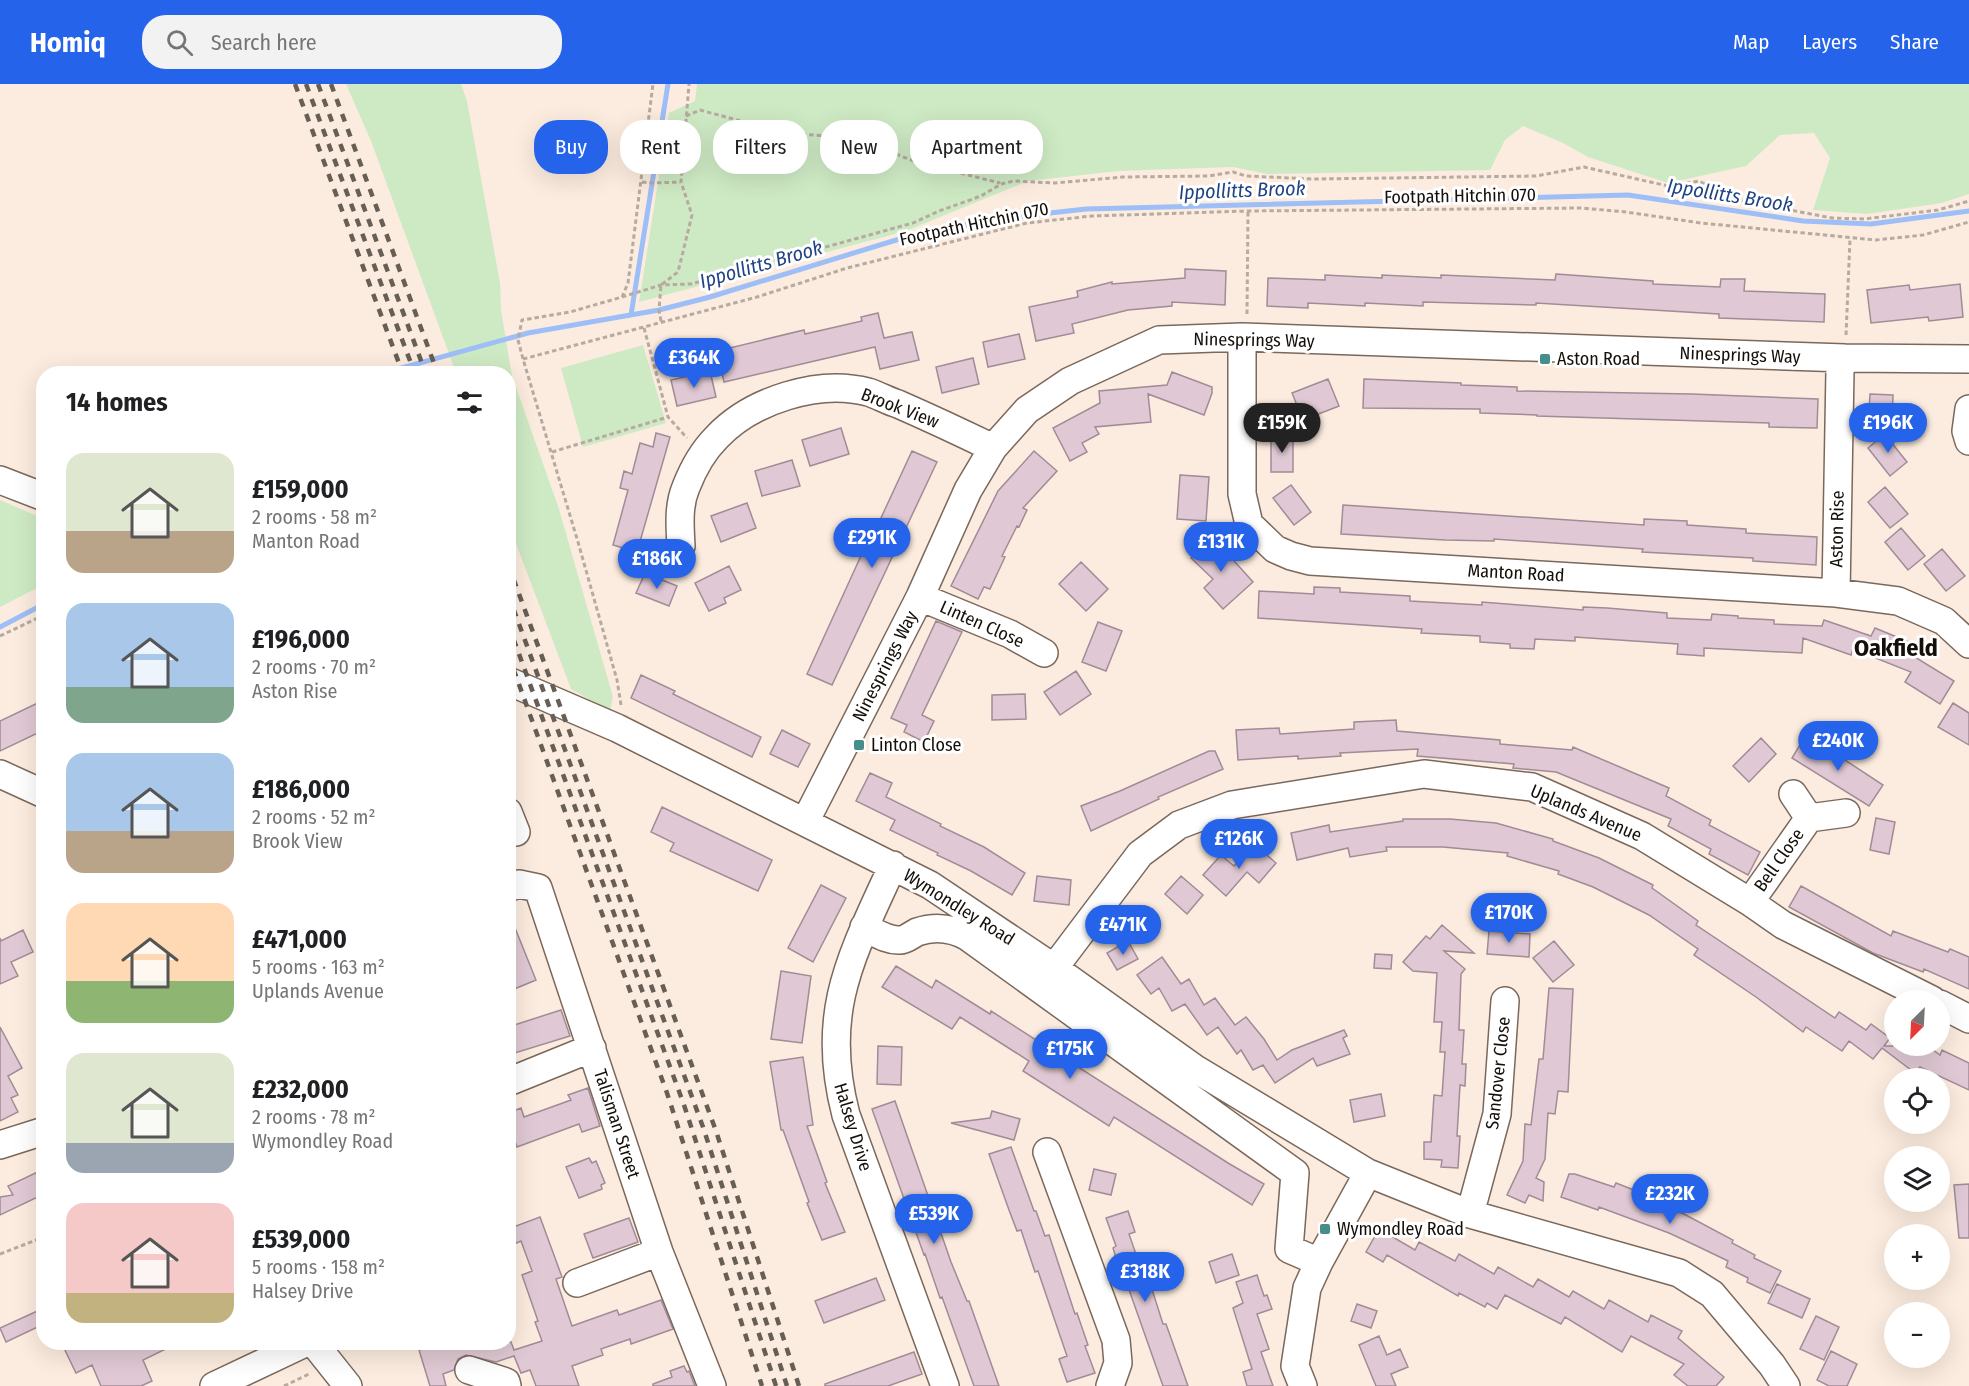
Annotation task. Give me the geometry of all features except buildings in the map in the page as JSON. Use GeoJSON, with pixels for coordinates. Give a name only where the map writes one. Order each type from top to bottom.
{"type":"FeatureCollection","features":[{"type":"Feature","properties":{"kind":"street","name":"Ninesprings Way"},"geometry":{"type":"LineString","coordinates":[[805,822],[920,597],[968,490],[993,448],[1027,410],[1070,381],[1159,340],[1245,338],[1845,358],[1969,359]]}},
{"type":"Feature","properties":{"kind":"street","name":"Manton Road"},"geometry":{"type":"LineString","coordinates":[[1245,338],[1242,494],[1249,524],[1275,549],[1310,561],[1836,593],[1898,601],[1944,621],[1969,644]]}},
{"type":"Feature","properties":{"kind":"street","name":"Aston Rise"},"geometry":{"type":"LineString","coordinates":[[1836,593],[1840,370],[1845,358]]}},
{"type":"Feature","properties":{"kind":"street","name":"Brook View"},"geometry":{"type":"LineString","coordinates":[[681,546],[679,517],[685,489],[702,455],[718,436],[750,412],[789,394],[831,388],[868,392],[993,448]]}},
{"type":"Feature","properties":{"kind":"street"},"geometry":{"type":"LineString","coordinates":[[1969,409],[1966,431],[1969,441]]}},
{"type":"Feature","properties":{"kind":"street","name":"Linten Close"},"geometry":{"type":"LineString","coordinates":[[920,597],[1010,634],[1044,653]]}},
{"type":"Feature","properties":{"kind":"street","name":"Wymondley Road"},"geometry":{"type":"LineString","coordinates":[[516,684],[617,728],[930,885],[1054,968],[1194,1068],[1368,1173],[1470,1214],[1679,1273],[1712,1294],[1772,1365],[1786,1386]]}},
{"type":"Feature","properties":{"kind":"street"},"geometry":{"type":"LineString","coordinates":[[0,774],[36,790]]}},
{"type":"Feature","properties":{"kind":"street","name":"Uplands Avenue"},"geometry":{"type":"LineString","coordinates":[[1054,968],[1140,854],[1179,825],[1232,806],[1424,774],[1532,787],[1642,836],[1750,902],[1783,925],[1912,990]]}},
{"type":"Feature","properties":{"kind":"street","name":"Bell Close"},"geometry":{"type":"LineString","coordinates":[[1793,794],[1809,818]]}},
{"type":"Feature","properties":{"kind":"street","name":"Bell Close"},"geometry":{"type":"LineString","coordinates":[[1750,902],[1809,818],[1846,813]]}},
{"type":"Feature","properties":{"kind":"street","name":"Halsey Drive"},"geometry":{"type":"LineString","coordinates":[[893,865],[850,960],[838,1009],[835,1040],[839,1088],[846,1115],[945,1386]]}},
{"type":"Feature","properties":{"kind":"street","name":"Talisman Street"},"geometry":{"type":"LineString","coordinates":[[516,885],[538,888],[660,1251],[712,1386]]}},
{"type":"Feature","properties":{"kind":"street","name":"Wymondley Road"},"geometry":{"type":"LineString","coordinates":[[864,927],[885,937],[901,940],[915,933],[937,928],[958,932],[968,937],[1295,1173],[1289,1249],[1319,1262]]}},
{"type":"Feature","properties":{"kind":"street","name":"Sandover Close"},"geometry":{"type":"LineString","coordinates":[[1470,1214],[1497,1114],[1505,1001]]}},
{"type":"Feature","properties":{"kind":"street"},"geometry":{"type":"LineString","coordinates":[[1950,1009],[1969,1019]]}},
{"type":"Feature","properties":{"kind":"street"},"geometry":{"type":"LineString","coordinates":[[516,1079],[592,1048]]}},
{"type":"Feature","properties":{"kind":"street"},"geometry":{"type":"LineString","coordinates":[[0,1145],[36,1134]]}},
{"type":"Feature","properties":{"kind":"street"},"geometry":{"type":"LineString","coordinates":[[1047,1152],[1116,1340],[1119,1356],[1116,1384]]}},
{"type":"Feature","properties":{"kind":"street"},"geometry":{"type":"LineString","coordinates":[[1303,1386],[1295,1366],[1307,1288],[1368,1173]]}},
{"type":"Feature","properties":{"kind":"street"},"geometry":{"type":"LineString","coordinates":[[577,1283],[660,1251]]}},
{"type":"Feature","properties":{"kind":"street"},"geometry":{"type":"LineString","coordinates":[[214,1386],[290,1350]]}},
{"type":"Feature","properties":{"kind":"street"},"geometry":{"type":"LineString","coordinates":[[319,1350],[348,1386]]}},
{"type":"Feature","properties":{"kind":"street"},"geometry":{"type":"LineString","coordinates":[[469,1370],[506,1382],[507,1386]]}},
{"type":"Feature","properties":{"kind":"path"},"geometry":{"type":"LineString","coordinates":[[622,297],[628,283],[653,84]]}},
{"type":"Feature","properties":{"kind":"path"},"geometry":{"type":"LineString","coordinates":[[661,322],[659,310],[661,285],[678,272],[692,215],[681,182],[689,84]]}},
{"type":"Feature","properties":{"kind":"path"},"geometry":{"type":"LineString","coordinates":[[686,116],[700,110],[785,133],[856,138],[916,162],[1001,184]]}},
{"type":"Feature","properties":{"kind":"path"},"geometry":{"type":"LineString","coordinates":[[617,728],[622,708],[617,680],[552,452],[523,360],[518,340],[522,321],[570,312],[661,285],[691,285],[914,223],[939,210],[981,195],[1001,184],[1014,181],[1055,183],[1123,177],[1209,176],[1233,172],[1246,176],[1314,178],[1536,176],[1584,168],[1668,186],[1699,181],[1732,199],[1832,218],[1864,219],[1938,210],[1969,201]]}},
{"type":"Feature","properties":{"kind":"path"},"geometry":{"type":"LineString","coordinates":[[642,182],[681,182]]}},
{"type":"Feature","properties":{"kind":"path","name":"Footpath Hitchin 070"},"geometry":{"type":"LineString","coordinates":[[523,360],[757,297],[847,268],[1027,223],[1092,216],[1248,211],[1581,208],[1701,223],[1876,240],[1923,235],[1969,222]]}},
{"type":"Feature","properties":{"kind":"path"},"geometry":{"type":"LineString","coordinates":[[1245,338],[1248,211]]}},
{"type":"Feature","properties":{"kind":"path"},"geometry":{"type":"LineString","coordinates":[[1845,358],[1850,238]]}},
{"type":"Feature","properties":{"kind":"path"},"geometry":{"type":"LineString","coordinates":[[644,328],[668,417],[702,455]]}},
{"type":"Feature","properties":{"kind":"path"},"geometry":{"type":"LineString","coordinates":[[552,452],[668,417]]}},
{"type":"Feature","properties":{"kind":"path"},"geometry":{"type":"LineString","coordinates":[[0,636],[36,619]]}},
{"type":"Feature","properties":{"kind":"path"},"geometry":{"type":"LineString","coordinates":[[0,1254],[36,1240]]}},
{"type":"Feature","properties":{"kind":"path"},"geometry":{"type":"LineString","coordinates":[[284,1386],[318,1369]]}},
{"type":"Feature","properties":{"kind":"green space"},"geometry":{"type":"Polygon","coordinates":[[[346,84],[461,84],[467,101],[500,283],[501,310],[510,366],[453,366],[371,141],[346,84]]]}},
{"type":"Feature","properties":{"kind":"green space"},"geometry":{"type":"Polygon","coordinates":[[[697,84],[1969,84],[1969,194],[1942,203],[1867,214],[1813,210],[1830,158],[1814,133],[1780,135],[1746,166],[1668,183],[1588,157],[1563,143],[1523,126],[1505,140],[1490,170],[1267,174],[1233,167],[1119,171],[1028,181],[906,231],[639,302],[659,174],[701,174],[701,120],[668,120],[669,113],[695,101],[697,84]]]}},
{"type":"Feature","properties":{"kind":"green space"},"geometry":{"type":"Polygon","coordinates":[[[643,345],[666,423],[583,447],[561,368],[643,345]]]}},
{"type":"Feature","properties":{"kind":"green space"},"geometry":{"type":"Polygon","coordinates":[[[516,387],[559,509],[613,697],[610,711],[571,689],[516,544],[516,387]]]}},
{"type":"Feature","properties":{"kind":"green space"},"geometry":{"type":"Polygon","coordinates":[[[0,500],[36,516],[36,589],[0,607],[0,500]]]}},
{"type":"Feature","properties":{"kind":"waterway"},"geometry":{"type":"LineString","coordinates":[[631,315],[668,84]]}},
{"type":"Feature","properties":{"kind":"waterway","name":"Ippollitts Brook"},"geometry":{"type":"LineString","coordinates":[[409,366],[528,333],[659,310],[710,297],[906,237],[996,219],[1086,209],[1628,195],[1803,221],[1871,224],[1969,211]]}},
{"type":"Feature","properties":{"kind":"waterway"},"geometry":{"type":"LineString","coordinates":[[0,627],[36,608]]}},
{"type":"Feature","properties":{"kind":"railway"},"geometry":{"type":"LineString","coordinates":[[295,84],[400,366]]}},
{"type":"Feature","properties":{"kind":"railway"},"geometry":{"type":"LineString","coordinates":[[306,84],[412,366]]}},
{"type":"Feature","properties":{"kind":"railway"},"geometry":{"type":"LineString","coordinates":[[318,84],[423,366]]}},
{"type":"Feature","properties":{"kind":"railway"},"geometry":{"type":"LineString","coordinates":[[331,84],[435,366]]}},
{"type":"Feature","properties":{"kind":"railway"},"geometry":{"type":"LineString","coordinates":[[516,586],[716,1131],[799,1386]]}},
{"type":"Feature","properties":{"kind":"railway"},"geometry":{"type":"LineString","coordinates":[[516,616],[703,1127],[787,1386]]}},
{"type":"Feature","properties":{"kind":"railway"},"geometry":{"type":"LineString","coordinates":[[516,646],[684,1105],[776,1386]]}},
{"type":"Feature","properties":{"kind":"railway"},"geometry":{"type":"LineString","coordinates":[[516,676],[667,1093],[762,1386]]}},
{"type":"Feature","properties":{"kind":"place","name":"Aston Road"},"geometry":{"type":"Point","coordinates":[1545,359]}},
{"type":"Feature","properties":{"kind":"place","name":"Linton Close"},"geometry":{"type":"Point","coordinates":[859,745]}},
{"type":"Feature","properties":{"kind":"place","name":"Wymondley Road"},"geometry":{"type":"Point","coordinates":[1325,1229]}},
{"type":"Feature","properties":{"kind":"district","name":"Oakfield"},"geometry":{"type":"Point","coordinates":[1896,648]}}]}
